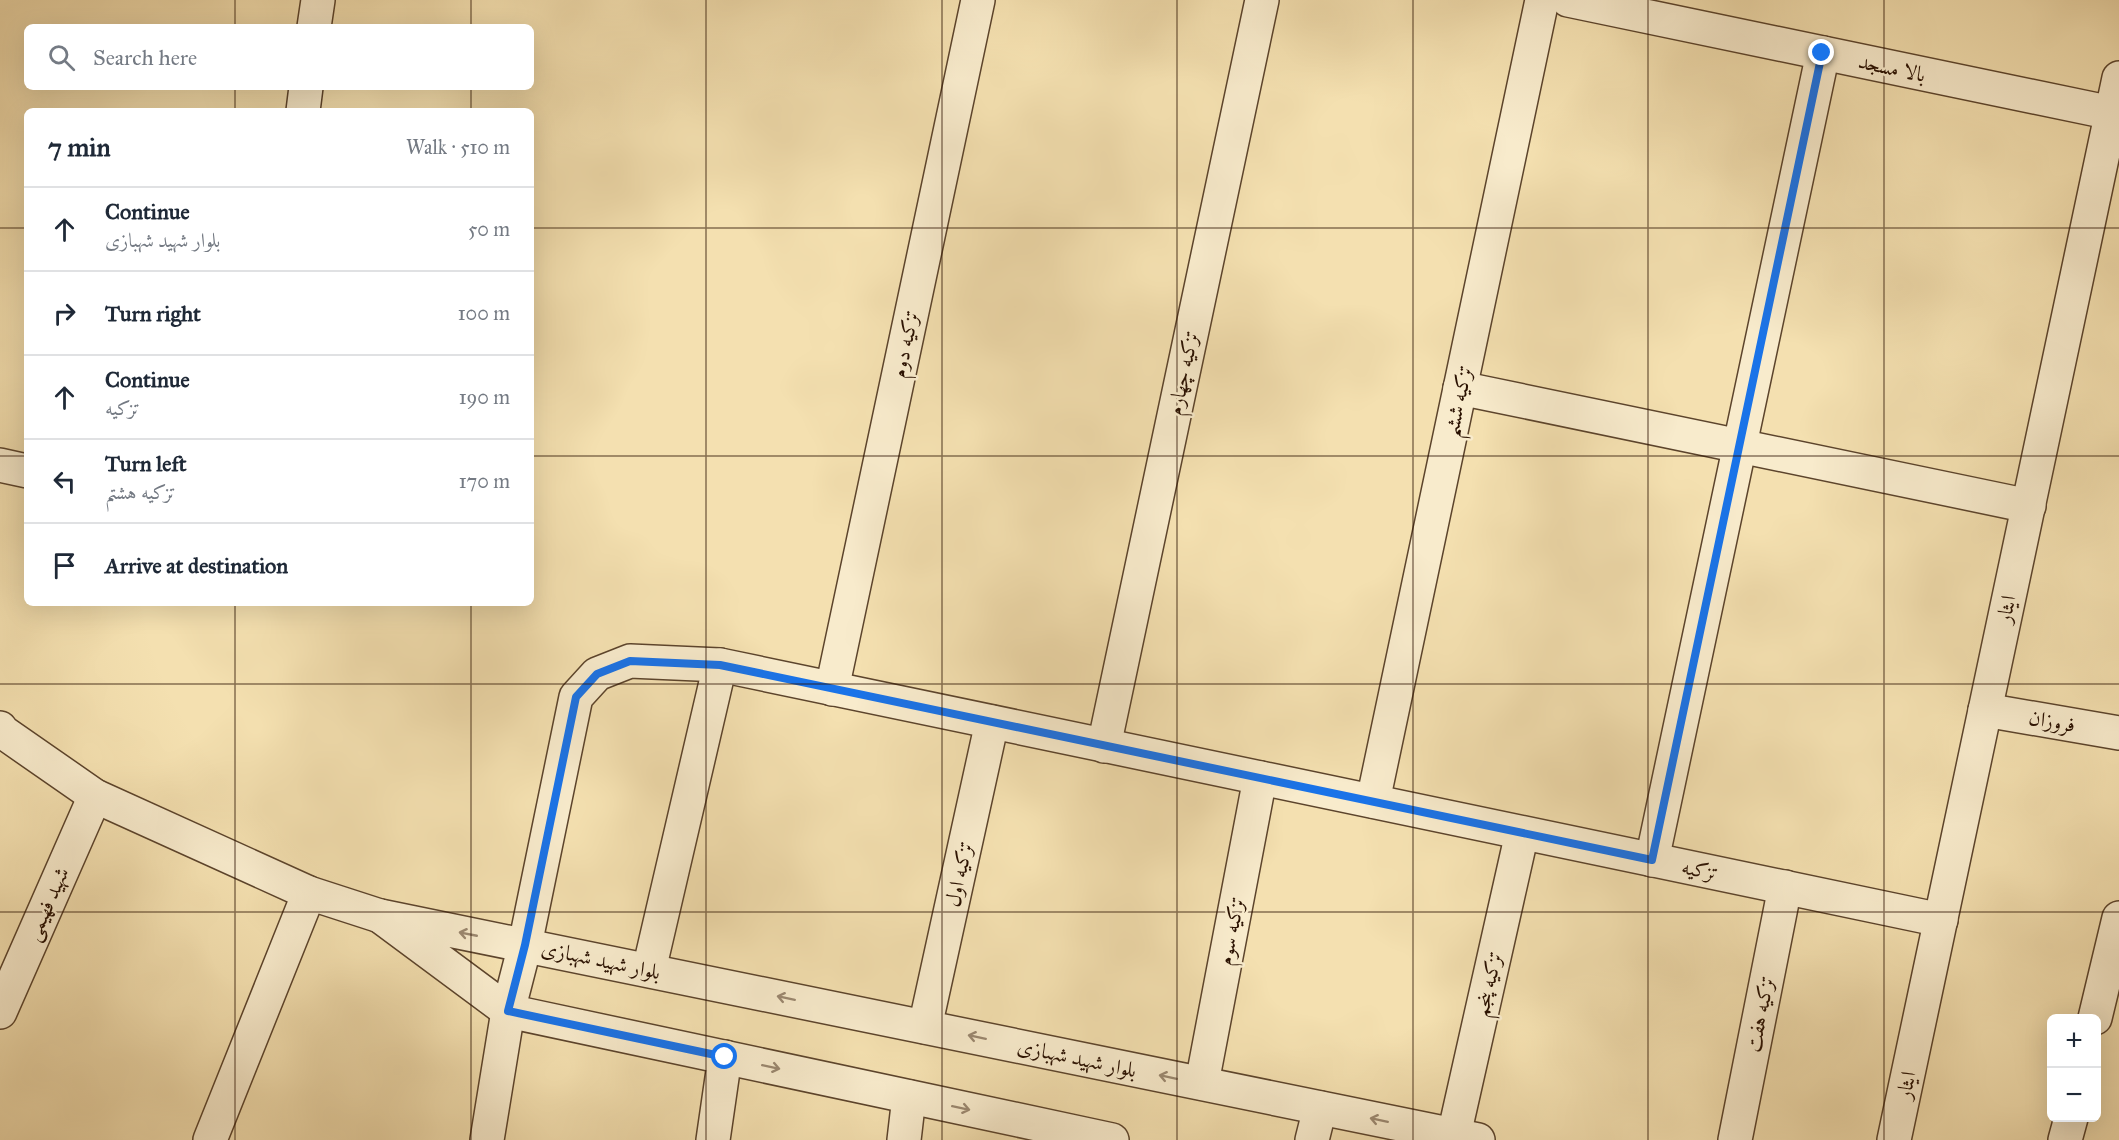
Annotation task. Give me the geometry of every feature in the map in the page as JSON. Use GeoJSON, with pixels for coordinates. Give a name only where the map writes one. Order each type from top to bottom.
{"type":"FeatureCollection","features":[{"type":"Feature","properties":{"kind":"street"},"geometry":{"type":"LineString","coordinates":[[314,24],[318,0]]}},
{"type":"Feature","properties":{"kind":"street","name":"تزکیه دوم"},"geometry":{"type":"LineString","coordinates":[[832,689],[978,0]]}},
{"type":"Feature","properties":{"kind":"street","name":"تزکیه چهارم"},"geometry":{"type":"LineString","coordinates":[[1104,746],[1262,0]]}},
{"type":"Feature","properties":{"kind":"street","name":"تزکیه ششم"},"geometry":{"type":"LineString","coordinates":[[1373,801],[1542,0]]}},
{"type":"Feature","properties":{"kind":"street","name":"بالا مسجد"},"geometry":{"type":"LineString","coordinates":[[1568,0],[2112,113]]}},
{"type":"Feature","properties":{"kind":"street"},"geometry":{"type":"LineString","coordinates":[[1652,860],[1822,53]]}},
{"type":"Feature","properties":{"kind":"street","name":"ایثار"},"geometry":{"type":"LineString","coordinates":[[1894,1140],[2119,78]]}},
{"type":"Feature","properties":{"kind":"street"},"geometry":{"type":"LineString","coordinates":[[303,108],[306,90]]}},
{"type":"Feature","properties":{"kind":"street"},"geometry":{"type":"LineString","coordinates":[[1460,388],[2029,506]]}},
{"type":"Feature","properties":{"kind":"street"},"geometry":{"type":"LineString","coordinates":[[0,465],[24,470]]}},
{"type":"Feature","properties":{"kind":"street","name":"تزکیه"},"geometry":{"type":"LineString","coordinates":[[486,1140],[508,1011],[525,945],[576,697],[597,674],[630,661],[720,665],[1941,920]]}},
{"type":"Feature","properties":{"kind":"street"},"geometry":{"type":"LineString","coordinates":[[649,970],[720,665]]}},
{"type":"Feature","properties":{"kind":"street","name":"فروزان"},"geometry":{"type":"LineString","coordinates":[[1985,710],[2119,733]]}},
{"type":"Feature","properties":{"kind":"street","name":"تزکیه اول"},"geometry":{"type":"LineString","coordinates":[[925,1027],[992,722]]}},
{"type":"Feature","properties":{"kind":"street"},"geometry":{"type":"LineString","coordinates":[[0,728],[94,796],[309,893],[380,916],[508,1011],[1112,1140]]}},
{"type":"Feature","properties":{"kind":"street","name":"تزکیه سوم"},"geometry":{"type":"LineString","coordinates":[[1202,1083],[1260,778]]}},
{"type":"Feature","properties":{"kind":"street","name":"شهید فهیمی"},"geometry":{"type":"LineString","coordinates":[[0,1012],[94,796]]}},
{"type":"Feature","properties":{"kind":"street","name":"تزکیه پنجم"},"geometry":{"type":"LineString","coordinates":[[1466,1138],[1522,833]]}},
{"type":"Feature","properties":{"kind":"street","name":"تزکیه هفت"},"geometry":{"type":"LineString","coordinates":[[1735,1140],[1785,887]]}},
{"type":"Feature","properties":{"kind":"street"},"geometry":{"type":"LineString","coordinates":[[210,1140],[309,893]]}},
{"type":"Feature","properties":{"kind":"street","name":"بلوار شهید شهبازی"},"geometry":{"type":"LineString","coordinates":[[380,916],[1466,1138]]}},
{"type":"Feature","properties":{"kind":"street"},"geometry":{"type":"LineString","coordinates":[[2095,1014],[2119,918]]}},
{"type":"Feature","properties":{"kind":"street"},"geometry":{"type":"LineString","coordinates":[[713,1140],[725,1057]]}},
{"type":"Feature","properties":{"kind":"street"},"geometry":{"type":"LineString","coordinates":[[904,1140],[909,1097]]}},
{"type":"Feature","properties":{"kind":"street"},"geometry":{"type":"LineString","coordinates":[[1312,1140],[1320,1108]]}},
{"type":"Feature","properties":{"kind":"street"},"geometry":{"type":"LineString","coordinates":[[2065,1140],[2070,1122]]}},
{"type":"Feature","properties":{"kind":"route"},"geometry":{"type":"LineString","coordinates":[[725,1057],[508,1011],[525,945],[576,697],[597,674],[630,661],[720,665],[1652,860],[1822,53]]}}]}
